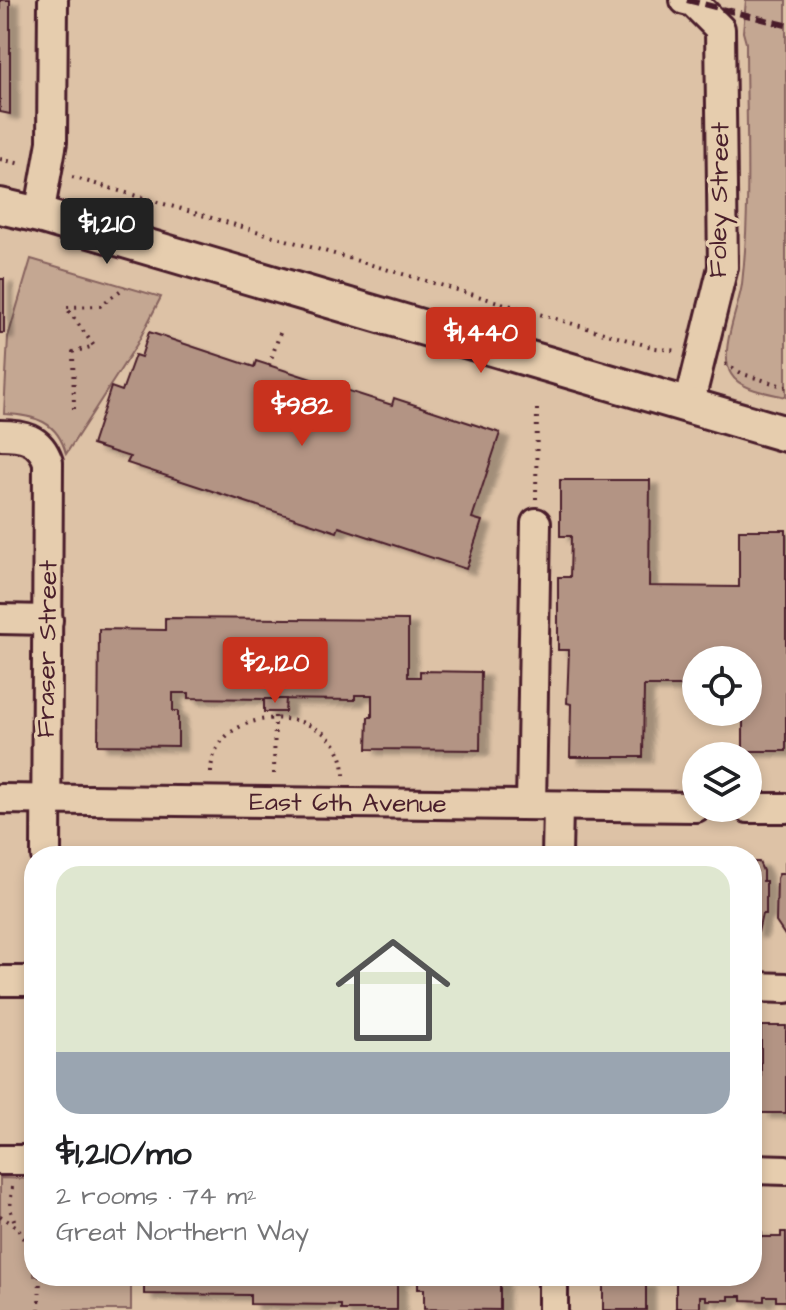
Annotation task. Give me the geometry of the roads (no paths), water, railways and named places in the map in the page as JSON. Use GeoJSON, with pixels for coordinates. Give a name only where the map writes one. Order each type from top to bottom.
{"type":"FeatureCollection","features":[{"type":"Feature","properties":{"kind":"main road"},"geometry":{"type":"LineString","coordinates":[[0,206],[786,434]]}},
{"type":"Feature","properties":{"kind":"street"},"geometry":{"type":"LineString","coordinates":[[39,215],[52,142],[53,0]]}},
{"type":"Feature","properties":{"kind":"street","name":"Foley Street"},"geometry":{"type":"LineString","coordinates":[[689,1],[720,29],[723,267],[689,405]]}},
{"type":"Feature","properties":{"kind":"street","name":"Fraser Street"},"geometry":{"type":"LineString","coordinates":[[0,435],[22,436],[40,445],[49,473],[46,846]]}},
{"type":"Feature","properties":{"kind":"street"},"geometry":{"type":"LineString","coordinates":[[536,523],[544,805],[554,846]]}},
{"type":"Feature","properties":{"kind":"street"},"geometry":{"type":"LineString","coordinates":[[0,619],[48,620]]}},
{"type":"Feature","properties":{"kind":"street","name":"East 6th Avenue"},"geometry":{"type":"LineString","coordinates":[[0,799],[682,807]]}},
{"type":"Feature","properties":{"kind":"street"},"geometry":{"type":"LineString","coordinates":[[762,808],[786,808]]}},
{"type":"Feature","properties":{"kind":"street"},"geometry":{"type":"LineString","coordinates":[[0,981],[24,981]]}},
{"type":"Feature","properties":{"kind":"street"},"geometry":{"type":"LineString","coordinates":[[762,987],[786,988]]}},
{"type":"Feature","properties":{"kind":"street"},"geometry":{"type":"LineString","coordinates":[[762,1169],[786,1170]]}},
{"type":"Feature","properties":{"kind":"street"},"geometry":{"type":"LineString","coordinates":[[553,1286],[553,1310]]}},
{"type":"Feature","properties":{"kind":"railway"},"geometry":{"type":"LineString","coordinates":[[687,0],[786,25]]}}]}
